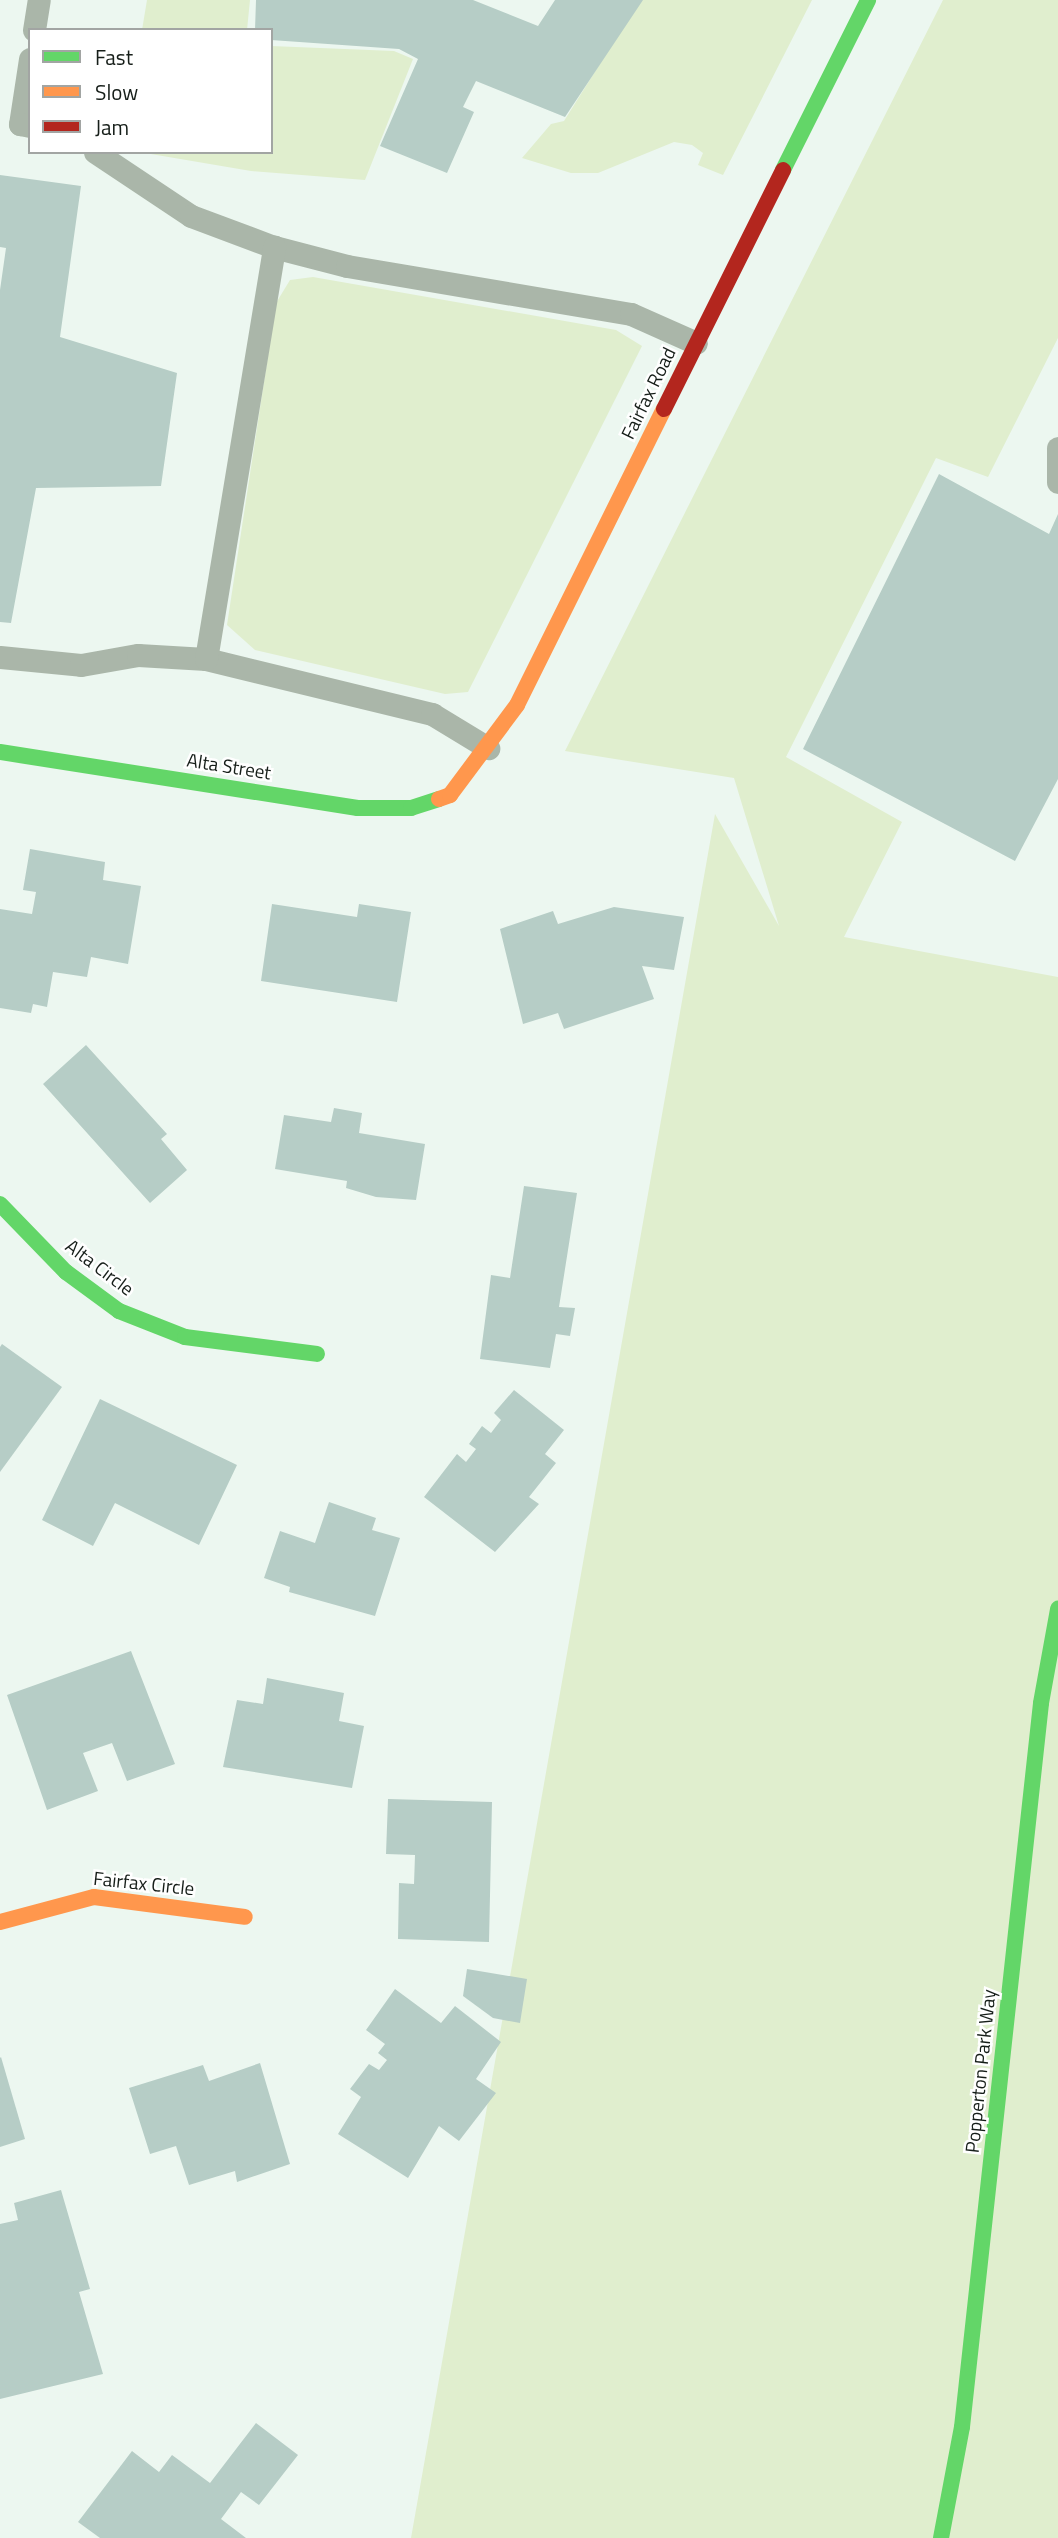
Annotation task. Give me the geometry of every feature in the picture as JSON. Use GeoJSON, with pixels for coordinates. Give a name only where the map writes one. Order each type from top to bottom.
{"type":"FeatureCollection","features":[{"type":"Feature","properties":{"kind":"street","name":"Fairfax Road"},"geometry":{"type":"LineString","coordinates":[[450,795],[488,748],[517,705],[868,0]]}},
{"type":"Feature","properties":{"kind":"street","name":"Alta Street"},"geometry":{"type":"LineString","coordinates":[[0,752],[358,808],[411,808],[450,795]]}},
{"type":"Feature","properties":{"kind":"street","name":"Alta Circle"},"geometry":{"type":"LineString","coordinates":[[0,1204],[66,1272],[119,1311],[185,1337],[317,1354]]}},
{"type":"Feature","properties":{"kind":"street","name":"Popperton Park Way"},"geometry":{"type":"LineString","coordinates":[[941,2538],[962,2427],[1041,1703],[1058,1609]]}},
{"type":"Feature","properties":{"kind":"street","name":"Fairfax Circle"},"geometry":{"type":"LineString","coordinates":[[0,1922],[94,1896],[245,1917]]}},
{"type":"Feature","properties":{"kind":"lane"},"geometry":{"type":"LineString","coordinates":[[34,28],[39,0]]}},
{"type":"Feature","properties":{"kind":"lane"},"geometry":{"type":"LineString","coordinates":[[16,124],[28,67]]}},
{"type":"Feature","properties":{"kind":"lane"},"geometry":{"type":"LineString","coordinates":[[98,154],[191,216],[274,247],[347,266],[631,314],[696,344]]}},
{"type":"Feature","properties":{"kind":"lane"},"geometry":{"type":"LineString","coordinates":[[206,659],[274,247]]}},
{"type":"Feature","properties":{"kind":"lane"},"geometry":{"type":"LineString","coordinates":[[1058,448],[1058,482]]}},
{"type":"Feature","properties":{"kind":"lane"},"geometry":{"type":"LineString","coordinates":[[0,657],[81,665],[138,655],[206,659],[432,714],[488,748]]}},
{"type":"Feature","properties":{"kind":"green space"},"geometry":{"type":"Polygon","coordinates":[[[147,0],[250,0],[247,28],[142,28],[147,0]]]}},
{"type":"Feature","properties":{"kind":"green space"},"geometry":{"type":"Polygon","coordinates":[[[640,0],[812,0],[723,175],[698,165],[703,153],[692,145],[674,142],[598,173],[571,173],[522,158],[551,124],[564,121],[640,0]]]}},
{"type":"Feature","properties":{"kind":"green space"},"geometry":{"type":"Polygon","coordinates":[[[943,0],[1058,0],[1058,338],[988,477],[936,458],[786,757],[902,822],[844,937],[1058,977],[1058,2538],[411,2538],[715,814],[779,926],[734,778],[565,751],[943,0]]]}},
{"type":"Feature","properties":{"kind":"green space"},"geometry":{"type":"Polygon","coordinates":[[[273,46],[394,51],[413,59],[365,180],[251,171],[151,154],[273,154],[273,46]]]}},
{"type":"Feature","properties":{"kind":"green space"},"geometry":{"type":"Polygon","coordinates":[[[313,277],[616,330],[642,346],[468,692],[445,694],[255,650],[227,625],[276,303],[290,280],[313,277]]]}},
{"type":"Feature","properties":{"kind":"building"},"geometry":{"type":"Polygon","coordinates":[[[256,0],[473,0],[538,26],[555,0],[643,0],[565,117],[476,81],[463,107],[474,112],[447,173],[380,146],[418,59],[399,49],[273,40],[273,28],[255,28],[256,0]]]}},
{"type":"Feature","properties":{"kind":"building"},"geometry":{"type":"Polygon","coordinates":[[[0,175],[81,186],[60,337],[177,373],[161,486],[36,488],[11,623],[0,622],[0,290],[6,248],[0,247],[0,175]]]}},
{"type":"Feature","properties":{"kind":"building"},"geometry":{"type":"Polygon","coordinates":[[[939,474],[1049,534],[1058,514],[1058,779],[1015,861],[803,749],[939,474]]]}},
{"type":"Feature","properties":{"kind":"building"},"geometry":{"type":"Polygon","coordinates":[[[30,849],[105,862],[103,880],[141,886],[128,964],[91,957],[87,977],[53,972],[47,1007],[33,1004],[31,1013],[0,1008],[0,909],[32,914],[36,892],[23,890],[30,849]]]}},
{"type":"Feature","properties":{"kind":"building"},"geometry":{"type":"Polygon","coordinates":[[[272,904],[357,917],[359,904],[411,912],[397,1002],[261,981],[272,904]]]}},
{"type":"Feature","properties":{"kind":"building"},"geometry":{"type":"Polygon","coordinates":[[[614,907],[684,917],[674,970],[642,966],[654,999],[564,1029],[558,1013],[523,1024],[500,929],[553,911],[558,924],[614,907]]]}},
{"type":"Feature","properties":{"kind":"building"},"geometry":{"type":"Polygon","coordinates":[[[86,1045],[167,1134],[161,1139],[187,1170],[150,1203],[43,1084],[86,1045]]]}},
{"type":"Feature","properties":{"kind":"building"},"geometry":{"type":"Polygon","coordinates":[[[334,1108],[362,1113],[359,1133],[425,1144],[416,1200],[376,1197],[346,1188],[347,1181],[275,1169],[284,1115],[331,1122],[334,1108]]]}},
{"type":"Feature","properties":{"kind":"building"},"geometry":{"type":"Polygon","coordinates":[[[524,1186],[577,1193],[559,1307],[575,1308],[570,1336],[556,1334],[550,1368],[480,1359],[491,1275],[510,1278],[524,1186]]]}},
{"type":"Feature","properties":{"kind":"building"},"geometry":{"type":"Polygon","coordinates":[[[2,1344],[62,1387],[0,1472],[0,1347],[2,1344]]]}},
{"type":"Feature","properties":{"kind":"building"},"geometry":{"type":"Polygon","coordinates":[[[514,1390],[564,1430],[545,1454],[556,1463],[529,1497],[539,1504],[495,1552],[424,1497],[457,1454],[466,1462],[476,1449],[469,1444],[482,1426],[491,1433],[501,1420],[494,1413],[514,1390]]]}},
{"type":"Feature","properties":{"kind":"building"},"geometry":{"type":"Polygon","coordinates":[[[100,1399],[237,1465],[199,1545],[115,1503],[93,1546],[42,1520],[100,1399]]]}},
{"type":"Feature","properties":{"kind":"building"},"geometry":{"type":"Polygon","coordinates":[[[329,1502],[376,1518],[372,1530],[400,1538],[375,1616],[289,1592],[290,1587],[264,1578],[280,1531],[315,1543],[329,1502]]]}},
{"type":"Feature","properties":{"kind":"building"},"geometry":{"type":"Polygon","coordinates":[[[131,1651],[175,1764],[127,1781],[112,1743],[83,1753],[98,1791],[47,1810],[7,1695],[131,1651]]]}},
{"type":"Feature","properties":{"kind":"building"},"geometry":{"type":"Polygon","coordinates":[[[267,1678],[344,1693],[339,1721],[364,1726],[352,1788],[223,1767],[237,1700],[263,1704],[267,1678]]]}},
{"type":"Feature","properties":{"kind":"building"},"geometry":{"type":"Polygon","coordinates":[[[388,1799],[492,1802],[489,1942],[398,1939],[399,1883],[414,1884],[415,1855],[386,1854],[388,1799]]]}},
{"type":"Feature","properties":{"kind":"building"},"geometry":{"type":"Polygon","coordinates":[[[467,1969],[527,1979],[520,2023],[493,2018],[463,1996],[467,1969]]]}},
{"type":"Feature","properties":{"kind":"building"},"geometry":{"type":"Polygon","coordinates":[[[395,1989],[441,2023],[455,2006],[501,2042],[476,2079],[496,2093],[459,2141],[439,2126],[408,2178],[338,2134],[361,2097],[350,2089],[369,2064],[379,2070],[387,2060],[378,2053],[385,2044],[366,2030],[395,1989]]]}},
{"type":"Feature","properties":{"kind":"building"},"geometry":{"type":"Polygon","coordinates":[[[0,2058],[25,2139],[0,2147],[0,2058]]]}},
{"type":"Feature","properties":{"kind":"building"},"geometry":{"type":"Polygon","coordinates":[[[260,2063],[290,2164],[237,2182],[235,2171],[189,2185],[176,2146],[150,2154],[129,2088],[203,2065],[209,2081],[260,2063]]]}},
{"type":"Feature","properties":{"kind":"building"},"geometry":{"type":"Polygon","coordinates":[[[61,2190],[90,2289],[79,2292],[103,2374],[0,2399],[0,2224],[18,2220],[14,2203],[61,2190]]]}},
{"type":"Feature","properties":{"kind":"building"},"geometry":{"type":"Polygon","coordinates":[[[256,2423],[298,2455],[259,2505],[241,2492],[221,2519],[246,2538],[100,2538],[78,2522],[132,2451],[159,2472],[172,2455],[210,2483],[256,2423]]]}},
{"type":"Feature","properties":{"kind":"traffic: fast"},"geometry":{"type":"LineString","coordinates":[[783,170],[868,0]]}},
{"type":"Feature","properties":{"kind":"traffic: fast"},"geometry":{"type":"LineString","coordinates":[[0,752],[358,808],[411,808],[439,799]]}},
{"type":"Feature","properties":{"kind":"traffic: fast"},"geometry":{"type":"LineString","coordinates":[[0,1204],[66,1272],[119,1311],[185,1337],[317,1354]]}},
{"type":"Feature","properties":{"kind":"traffic: fast"},"geometry":{"type":"LineString","coordinates":[[941,2538],[962,2427],[1041,1703],[1058,1609]]}},
{"type":"Feature","properties":{"kind":"traffic: slow"},"geometry":{"type":"LineString","coordinates":[[439,799],[450,795],[517,705],[664,409]]}},
{"type":"Feature","properties":{"kind":"traffic: slow"},"geometry":{"type":"LineString","coordinates":[[0,1922],[94,1897],[245,1917]]}},
{"type":"Feature","properties":{"kind":"traffic: jam"},"geometry":{"type":"LineString","coordinates":[[664,409],[783,170]]}}]}
